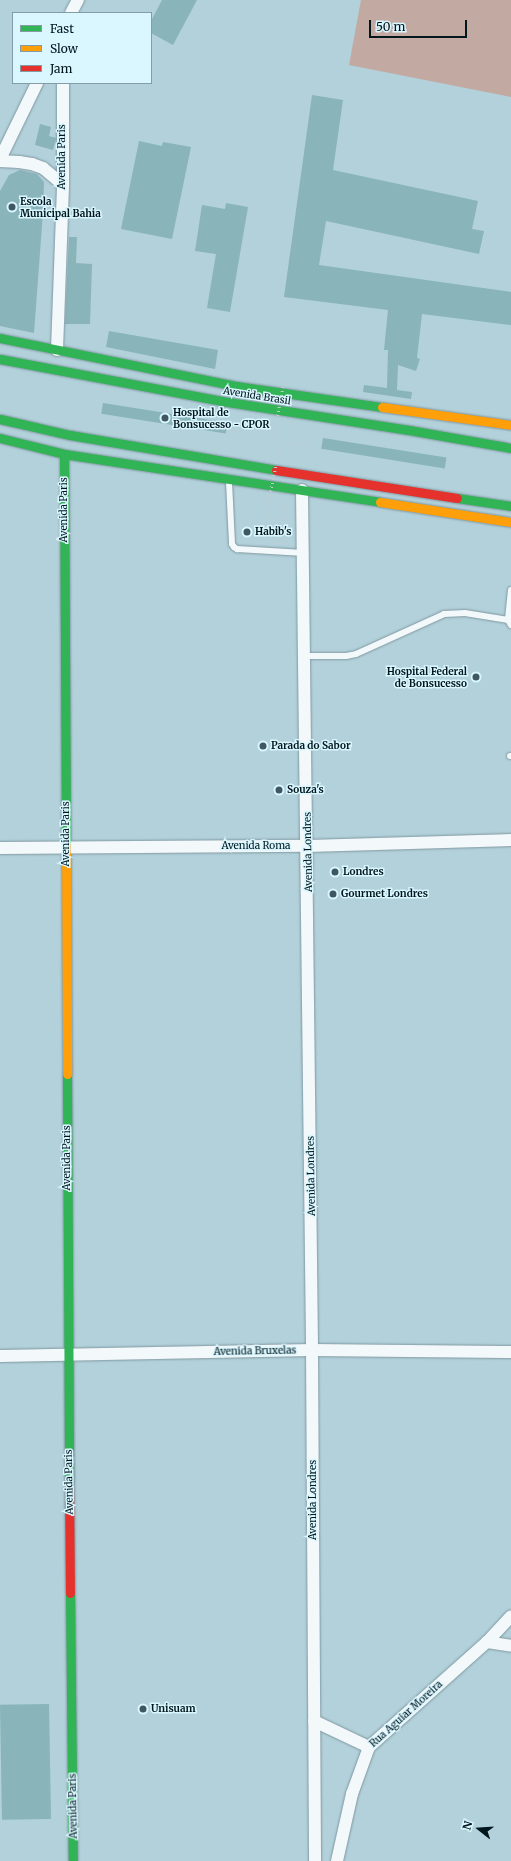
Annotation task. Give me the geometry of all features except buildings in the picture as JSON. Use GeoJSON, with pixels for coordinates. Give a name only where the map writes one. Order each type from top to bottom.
{"type":"FeatureCollection","features":[{"type":"Feature","properties":{"kind":"main road","name":"Avenida Brasil"},"geometry":{"type":"LineString","coordinates":[[0,338],[236,386],[511,425]]}},
{"type":"Feature","properties":{"kind":"main road","name":"Avenida Brasil"},"geometry":{"type":"LineString","coordinates":[[0,359],[228,402],[409,430],[511,448]]}},
{"type":"Feature","properties":{"kind":"main road"},"geometry":{"type":"LineString","coordinates":[[0,419],[70,435],[207,459],[511,506]]}},
{"type":"Feature","properties":{"kind":"main road"},"geometry":{"type":"LineString","coordinates":[[0,438],[64,454],[511,522]]}},
{"type":"Feature","properties":{"kind":"main road","name":"Avenida Paris"},"geometry":{"type":"LineString","coordinates":[[64,454],[68,1354],[73,1861]]}},
{"type":"Feature","properties":{"kind":"street"},"geometry":{"type":"LineString","coordinates":[[71,12],[77,0]]}},
{"type":"Feature","properties":{"kind":"street"},"geometry":{"type":"LineString","coordinates":[[37,84],[0,160],[32,164],[43,168],[63,185]]}},
{"type":"Feature","properties":{"kind":"street","name":"Avenida Paris"},"geometry":{"type":"LineString","coordinates":[[57,350],[63,185],[62,84]]}},
{"type":"Feature","properties":{"kind":"street","name":"Avenida Londres"},"geometry":{"type":"LineString","coordinates":[[302,490],[308,846],[315,1861]]}},
{"type":"Feature","properties":{"kind":"street","name":"Avenida Roma"},"geometry":{"type":"LineString","coordinates":[[0,848],[66,849],[308,846],[511,840]]}},
{"type":"Feature","properties":{"kind":"street","name":"Avenida Bruxelas"},"geometry":{"type":"LineString","coordinates":[[0,1356],[312,1350],[511,1352]]}},
{"type":"Feature","properties":{"kind":"street","name":"Rua Aguiar Moreira"},"geometry":{"type":"LineString","coordinates":[[337,1861],[352,1794],[369,1747],[487,1642],[511,1616]]}},
{"type":"Feature","properties":{"kind":"street"},"geometry":{"type":"LineString","coordinates":[[487,1642],[511,1646]]}},
{"type":"Feature","properties":{"kind":"street"},"geometry":{"type":"LineString","coordinates":[[314,1721],[369,1747]]}},
{"type":"Feature","properties":{"kind":"lane"},"geometry":{"type":"LineString","coordinates":[[228,478],[232,544],[234,547],[237,549],[303,549]]}},
{"type":"Feature","properties":{"kind":"lane"},"geometry":{"type":"LineString","coordinates":[[305,656],[346,656],[356,654],[444,614],[465,613],[510,622],[511,590]]}},
{"type":"Feature","properties":{"kind":"path"},"geometry":{"type":"LineString","coordinates":[[273,439],[284,380]]}},
{"type":"Feature","properties":{"kind":"path"},"geometry":{"type":"LineString","coordinates":[[220,427],[265,438],[308,445]]}},
{"type":"Feature","properties":{"kind":"path"},"geometry":{"type":"LineString","coordinates":[[281,440],[268,503],[273,546],[277,545],[280,504],[286,504],[286,544],[303,549]]}},
{"type":"Feature","properties":{"kind":"shaded area"},"geometry":{"type":"Polygon","coordinates":[[[361,0],[511,0],[511,97],[349,65],[361,0]]]}},
{"type":"Feature","properties":{"kind":"traffic: fast"},"geometry":{"type":"LineString","coordinates":[[0,338],[236,386],[382,407]]}},
{"type":"Feature","properties":{"kind":"traffic: fast"},"geometry":{"type":"LineString","coordinates":[[0,359],[228,402],[409,430],[511,448]]}},
{"type":"Feature","properties":{"kind":"traffic: fast"},"geometry":{"type":"LineString","coordinates":[[0,419],[70,435],[276,470]]}},
{"type":"Feature","properties":{"kind":"traffic: fast"},"geometry":{"type":"LineString","coordinates":[[0,438],[64,454],[380,502]]}},
{"type":"Feature","properties":{"kind":"traffic: fast"},"geometry":{"type":"LineString","coordinates":[[64,454],[66,845]]}},
{"type":"Feature","properties":{"kind":"traffic: fast"},"geometry":{"type":"LineString","coordinates":[[457,498],[511,506]]}},
{"type":"Feature","properties":{"kind":"traffic: fast"},"geometry":{"type":"LineString","coordinates":[[67,1074],[69,1482]]}},
{"type":"Feature","properties":{"kind":"traffic: fast"},"geometry":{"type":"LineString","coordinates":[[70,1593],[73,1861]]}},
{"type":"Feature","properties":{"kind":"traffic: slow"},"geometry":{"type":"LineString","coordinates":[[382,407],[511,425]]}},
{"type":"Feature","properties":{"kind":"traffic: slow"},"geometry":{"type":"LineString","coordinates":[[380,502],[511,522]]}},
{"type":"Feature","properties":{"kind":"traffic: slow"},"geometry":{"type":"LineString","coordinates":[[66,845],[67,1074]]}},
{"type":"Feature","properties":{"kind":"traffic: jam"},"geometry":{"type":"LineString","coordinates":[[276,470],[457,498]]}},
{"type":"Feature","properties":{"kind":"traffic: jam"},"geometry":{"type":"LineString","coordinates":[[69,1482],[70,1593]]}},
{"type":"Feature","properties":{"kind":"place","name":"Escola Municipal Bahia"},"geometry":{"type":"Point","coordinates":[12,207]}},
{"type":"Feature","properties":{"kind":"place","name":"Hospital de Bonsucesso - CPOR"},"geometry":{"type":"Point","coordinates":[165,418]}},
{"type":"Feature","properties":{"kind":"place","name":"Habib's"},"geometry":{"type":"Point","coordinates":[247,532]}},
{"type":"Feature","properties":{"kind":"place","name":"Hospital Federal de Bonsucesso"},"geometry":{"type":"Point","coordinates":[476,677]}},
{"type":"Feature","properties":{"kind":"place","name":"Parada do Sabor"},"geometry":{"type":"Point","coordinates":[263,746]}},
{"type":"Feature","properties":{"kind":"place","name":"Souza's"},"geometry":{"type":"Point","coordinates":[279,790]}},
{"type":"Feature","properties":{"kind":"place","name":"Londres"},"geometry":{"type":"Point","coordinates":[335,872]}},
{"type":"Feature","properties":{"kind":"place","name":"Gourmet Londres"},"geometry":{"type":"Point","coordinates":[333,894]}},
{"type":"Feature","properties":{"kind":"place","name":"Unisuam"},"geometry":{"type":"Point","coordinates":[143,1709]}}]}
